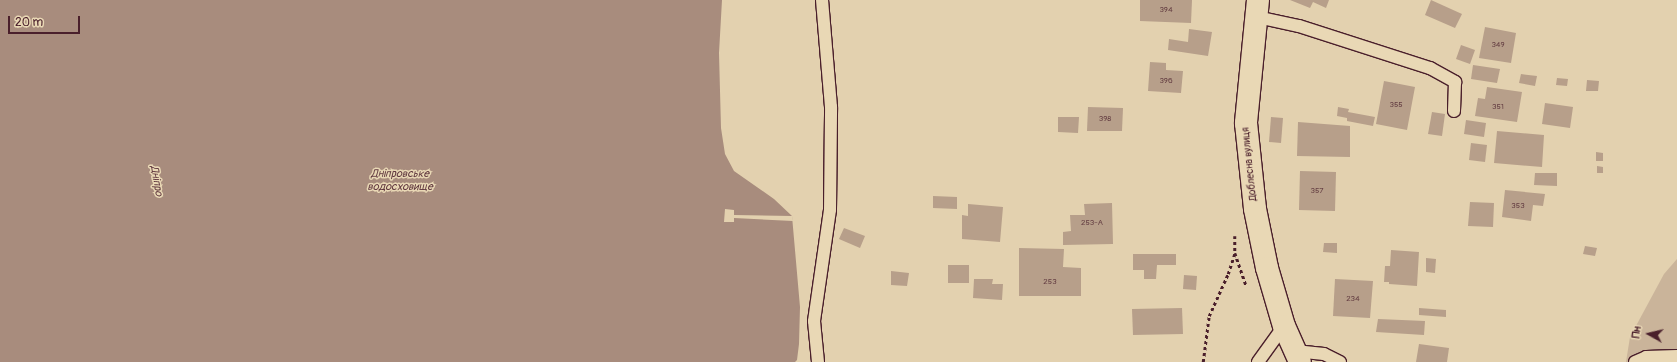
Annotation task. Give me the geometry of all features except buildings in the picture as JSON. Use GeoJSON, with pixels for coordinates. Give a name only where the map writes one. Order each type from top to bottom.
{"type":"FeatureCollection","features":[{"type":"Feature","properties":{"kind":"street","name":"Доблесна вулиця"},"geometry":{"type":"LineString","coordinates":[[1257,8],[1246,123],[1255,209],[1267,268],[1284,326],[1298,356]]}},
{"type":"Feature","properties":{"kind":"lane"},"geometry":{"type":"LineString","coordinates":[[818,362],[814,321],[830,210],[831,131],[831,107],[822,0]]}},
{"type":"Feature","properties":{"kind":"lane"},"geometry":{"type":"LineString","coordinates":[[1257,8],[1299,26],[1430,68],[1455,82],[1454,111]]}},
{"type":"Feature","properties":{"kind":"lane"},"geometry":{"type":"LineString","coordinates":[[1258,362],[1284,326]]}},
{"type":"Feature","properties":{"kind":"lane"},"geometry":{"type":"LineString","coordinates":[[1298,356],[1324,354],[1340,362]]}},
{"type":"Feature","properties":{"kind":"lane"},"geometry":{"type":"LineString","coordinates":[[1635,362],[1646,357],[1677,356]]}},
{"type":"Feature","properties":{"kind":"path"},"geometry":{"type":"LineString","coordinates":[[1203,362],[1209,316],[1228,274],[1235,253]]}},
{"type":"Feature","properties":{"kind":"shaded area"},"geometry":{"type":"Polygon","coordinates":[[[1677,259],[1677,362],[1626,362],[1630,337],[1664,274],[1677,259]]]}},
{"type":"Feature","properties":{"kind":"water","name":"Дніпровське водосховище"},"geometry":{"type":"Polygon","coordinates":[[[0,0],[722,0],[719,53],[721,128],[725,154],[734,171],[774,199],[792,216],[800,307],[797,360],[795,362],[0,362],[0,0]]]}},
{"type":"Feature","properties":{"kind":"pier"},"geometry":{"type":"Polygon","coordinates":[[[725,209],[734,210],[734,215],[792,216],[793,221],[734,218],[734,222],[724,222],[725,209]]]}},
{"type":"Feature","properties":{"kind":"water label","name":"Дніпро"},"geometry":{"type":"Point","coordinates":[156,181]}}]}
